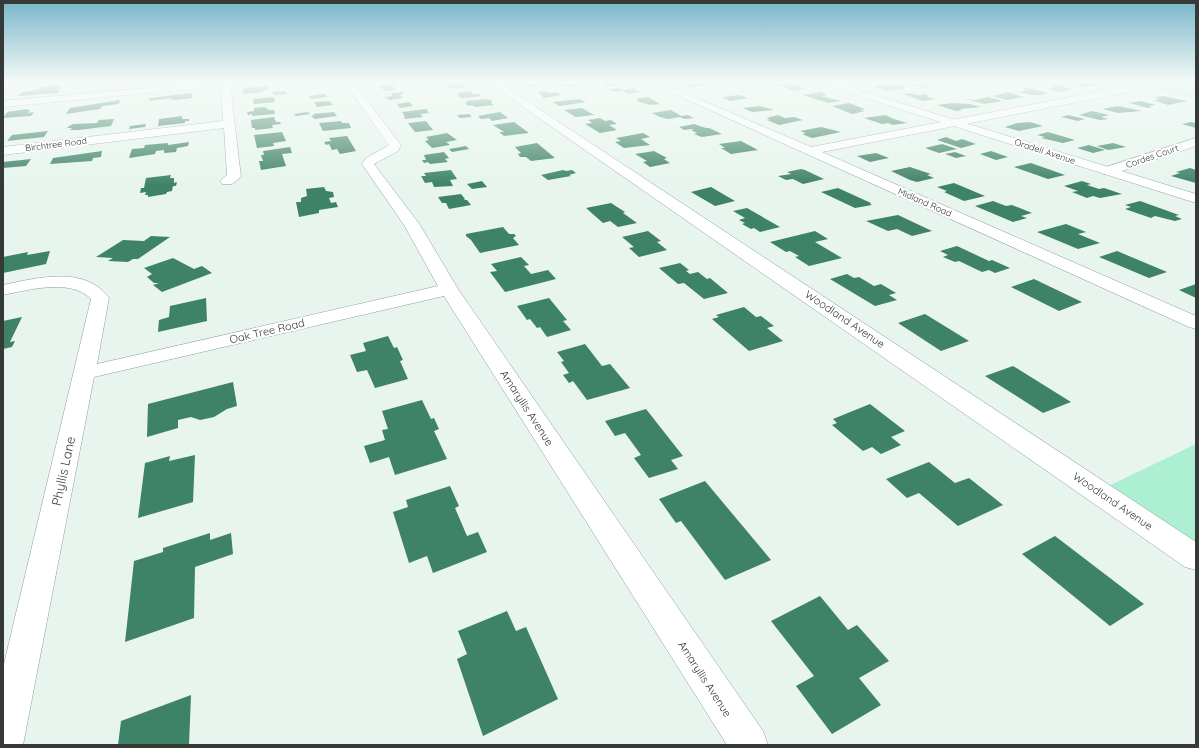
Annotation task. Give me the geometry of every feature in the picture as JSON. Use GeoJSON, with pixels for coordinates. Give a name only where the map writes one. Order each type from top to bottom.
{"type":"FeatureCollection","features":[{"type":"Feature","properties":{"kind":"street"},"geometry":{"type":"LineString","coordinates":[[226,181],[234,177],[229,117]]}},
{"type":"Feature","properties":{"kind":"street","name":"Amaryllis Avenue"},"geometry":{"type":"LineString","coordinates":[[374,117],[395,145],[394,148],[370,160],[368,164],[412,225],[449,289],[749,745]]}},
{"type":"Feature","properties":{"kind":"street","name":"Woodland Avenue"},"geometry":{"type":"LineString","coordinates":[[545,117],[1196,558]]}},
{"type":"Feature","properties":{"kind":"street","name":"Midland Road"},"geometry":{"type":"LineString","coordinates":[[733,117],[1196,323]]}},
{"type":"Feature","properties":{"kind":"street","name":"Oradell Avenue"},"geometry":{"type":"LineString","coordinates":[[938,117],[1196,200]]}},
{"type":"Feature","properties":{"kind":"street"},"geometry":{"type":"LineString","coordinates":[[811,151],[988,117]]}},
{"type":"Feature","properties":{"kind":"street","name":"Birchtree Road"},"geometry":{"type":"LineString","coordinates":[[3,151],[229,124]]}},
{"type":"Feature","properties":{"kind":"street","name":"Cordes Court"},"geometry":{"type":"LineString","coordinates":[[1108,171],[1196,142]]}},
{"type":"Feature","properties":{"kind":"street","name":"Phyllis Lane"},"geometry":{"type":"LineString","coordinates":[[3,290],[54,282],[72,283],[87,286],[96,291],[100,298],[4,745]]}},
{"type":"Feature","properties":{"kind":"street","name":"Oak Tree Road"},"geometry":{"type":"LineString","coordinates":[[85,373],[449,289]]}},
{"type":"Feature","properties":{"kind":"green space"},"geometry":{"type":"Polygon","coordinates":[[[1196,444],[1196,558],[1098,491],[1196,444]]]}},
{"type":"Feature","properties":{"kind":"building"},"geometry":{"type":"Polygon","coordinates":[[[182,117],[182,119],[189,119],[189,121],[185,121],[185,123],[158,126],[159,119],[182,117]]]}},
{"type":"Feature","properties":{"kind":"building"},"geometry":{"type":"Polygon","coordinates":[[[274,117],[276,122],[280,122],[281,124],[272,125],[273,128],[255,130],[255,128],[252,128],[251,120],[274,117]]]}},
{"type":"Feature","properties":{"kind":"building"},"geometry":{"type":"Polygon","coordinates":[[[312,117],[330,117],[315,119],[312,117]]]}},
{"type":"Feature","properties":{"kind":"building"},"geometry":{"type":"Polygon","coordinates":[[[405,117],[423,117],[405,119],[405,117]]]}},
{"type":"Feature","properties":{"kind":"building"},"geometry":{"type":"Polygon","coordinates":[[[479,117],[508,118],[492,121],[489,118],[481,119],[479,117]]]}},
{"type":"Feature","properties":{"kind":"building"},"geometry":{"type":"Polygon","coordinates":[[[660,117],[692,117],[694,118],[684,119],[680,117],[668,119],[660,117]]]}},
{"type":"Feature","properties":{"kind":"building"},"geometry":{"type":"Polygon","coordinates":[[[794,117],[803,120],[779,125],[767,120],[770,119],[766,118],[794,117]]]}},
{"type":"Feature","properties":{"kind":"building"},"geometry":{"type":"Polygon","coordinates":[[[889,117],[907,123],[893,125],[888,123],[882,124],[864,118],[889,117]]]}},
{"type":"Feature","properties":{"kind":"building"},"geometry":{"type":"Polygon","coordinates":[[[1061,117],[1076,117],[1085,119],[1078,121],[1061,117]]]}},
{"type":"Feature","properties":{"kind":"building"},"geometry":{"type":"Polygon","coordinates":[[[1087,117],[1101,117],[1108,119],[1100,120],[1087,117]]]}},
{"type":"Feature","properties":{"kind":"building"},"geometry":{"type":"Polygon","coordinates":[[[600,118],[605,121],[611,120],[617,124],[609,125],[617,130],[600,133],[585,124],[592,123],[588,120],[600,118]]]}},
{"type":"Feature","properties":{"kind":"building"},"geometry":{"type":"Polygon","coordinates":[[[114,119],[111,126],[78,130],[70,130],[72,128],[67,128],[73,124],[97,123],[99,120],[114,119]]]}},
{"type":"Feature","properties":{"kind":"building"},"geometry":{"type":"Polygon","coordinates":[[[341,121],[342,123],[349,123],[351,128],[323,131],[319,123],[341,121]]]}},
{"type":"Feature","properties":{"kind":"building"},"geometry":{"type":"Polygon","coordinates":[[[426,121],[433,130],[415,132],[408,123],[426,121]]]}},
{"type":"Feature","properties":{"kind":"building"},"geometry":{"type":"Polygon","coordinates":[[[514,122],[529,133],[504,136],[499,132],[504,132],[493,125],[514,122]]]}},
{"type":"Feature","properties":{"kind":"building"},"geometry":{"type":"Polygon","coordinates":[[[1030,122],[1043,126],[1019,131],[1005,127],[1017,123],[1030,122]]]}},
{"type":"Feature","properties":{"kind":"building"},"geometry":{"type":"Polygon","coordinates":[[[1191,122],[1196,123],[1196,128],[1182,124],[1191,122]]]}},
{"type":"Feature","properties":{"kind":"building"},"geometry":{"type":"Polygon","coordinates":[[[146,124],[145,127],[129,129],[130,126],[146,124]]]}},
{"type":"Feature","properties":{"kind":"building"},"geometry":{"type":"Polygon","coordinates":[[[694,124],[709,128],[722,134],[702,137],[694,134],[697,133],[691,130],[694,130],[692,129],[684,130],[679,127],[694,124]]]}},
{"type":"Feature","properties":{"kind":"building"},"geometry":{"type":"Polygon","coordinates":[[[821,127],[841,132],[812,138],[802,134],[806,133],[800,131],[821,127]]]}},
{"type":"Feature","properties":{"kind":"building"},"geometry":{"type":"Polygon","coordinates":[[[48,131],[44,137],[7,141],[12,135],[48,131]]]}},
{"type":"Feature","properties":{"kind":"building"},"geometry":{"type":"Polygon","coordinates":[[[282,132],[286,141],[273,143],[274,146],[257,148],[254,135],[282,132]]]}},
{"type":"Feature","properties":{"kind":"building"},"geometry":{"type":"Polygon","coordinates":[[[1048,132],[1075,140],[1063,143],[1041,138],[1045,137],[1037,135],[1048,132]]]}},
{"type":"Feature","properties":{"kind":"building"},"geometry":{"type":"Polygon","coordinates":[[[447,133],[457,140],[446,142],[450,145],[432,148],[425,141],[429,140],[426,137],[447,133]]]}},
{"type":"Feature","properties":{"kind":"building"},"geometry":{"type":"Polygon","coordinates":[[[643,133],[650,137],[641,139],[650,145],[624,148],[615,142],[621,141],[616,138],[643,133]]]}},
{"type":"Feature","properties":{"kind":"building"},"geometry":{"type":"Polygon","coordinates":[[[347,136],[356,151],[340,154],[337,149],[332,150],[329,144],[326,145],[324,142],[331,141],[329,138],[347,136]]]}},
{"type":"Feature","properties":{"kind":"building"},"geometry":{"type":"Polygon","coordinates":[[[946,137],[956,141],[962,139],[976,144],[961,148],[937,140],[946,137]]]}},
{"type":"Feature","properties":{"kind":"building"},"geometry":{"type":"Polygon","coordinates":[[[741,141],[758,150],[731,154],[721,148],[725,148],[719,144],[741,141]]]}},
{"type":"Feature","properties":{"kind":"building"},"geometry":{"type":"Polygon","coordinates":[[[189,142],[188,146],[177,148],[176,152],[164,153],[164,150],[156,151],[155,154],[129,158],[132,149],[144,148],[145,145],[168,143],[168,145],[189,142]]]}},
{"type":"Feature","properties":{"kind":"building"},"geometry":{"type":"Polygon","coordinates":[[[537,143],[555,158],[531,161],[526,157],[520,157],[518,154],[521,153],[515,147],[537,143]]]}},
{"type":"Feature","properties":{"kind":"building"},"geometry":{"type":"Polygon","coordinates":[[[1113,143],[1126,147],[1108,150],[1097,146],[1113,143]]]}},
{"type":"Feature","properties":{"kind":"building"},"geometry":{"type":"Polygon","coordinates":[[[942,144],[957,149],[939,153],[925,148],[942,144]]]}},
{"type":"Feature","properties":{"kind":"building"},"geometry":{"type":"Polygon","coordinates":[[[1089,145],[1105,150],[1093,153],[1077,148],[1089,145]]]}},
{"type":"Feature","properties":{"kind":"building"},"geometry":{"type":"Polygon","coordinates":[[[466,146],[469,149],[452,152],[449,149],[466,146]]]}},
{"type":"Feature","properties":{"kind":"building"},"geometry":{"type":"Polygon","coordinates":[[[290,147],[292,153],[282,154],[286,166],[261,170],[259,161],[263,161],[261,155],[264,155],[263,151],[290,147]]]}},
{"type":"Feature","properties":{"kind":"building"},"geometry":{"type":"Polygon","coordinates":[[[102,151],[101,157],[93,158],[92,161],[50,164],[53,158],[102,151]]]}},
{"type":"Feature","properties":{"kind":"building"},"geometry":{"type":"Polygon","coordinates":[[[654,151],[667,158],[664,159],[670,163],[650,167],[643,162],[647,161],[635,154],[654,151]]]}},
{"type":"Feature","properties":{"kind":"building"},"geometry":{"type":"Polygon","coordinates":[[[991,151],[1008,157],[996,160],[980,154],[991,151]]]}},
{"type":"Feature","properties":{"kind":"building"},"geometry":{"type":"Polygon","coordinates":[[[444,152],[449,158],[445,159],[448,162],[430,164],[428,162],[424,163],[422,160],[426,160],[424,155],[444,152]]]}},
{"type":"Feature","properties":{"kind":"building"},"geometry":{"type":"Polygon","coordinates":[[[955,152],[966,156],[956,158],[945,154],[955,152]]]}},
{"type":"Feature","properties":{"kind":"building"},"geometry":{"type":"Polygon","coordinates":[[[876,153],[889,158],[870,162],[857,156],[876,153]]]}},
{"type":"Feature","properties":{"kind":"building"},"geometry":{"type":"Polygon","coordinates":[[[31,159],[26,166],[3,168],[3,162],[31,159]]]}},
{"type":"Feature","properties":{"kind":"building"},"geometry":{"type":"Polygon","coordinates":[[[1031,163],[1065,175],[1048,179],[1014,167],[1031,163]]]}},
{"type":"Feature","properties":{"kind":"building"},"geometry":{"type":"Polygon","coordinates":[[[910,167],[931,174],[927,175],[934,178],[917,182],[891,171],[910,167]]]}},
{"type":"Feature","properties":{"kind":"building"},"geometry":{"type":"Polygon","coordinates":[[[1190,168],[1196,170],[1196,183],[1171,176],[1180,173],[1176,172],[1190,168]]]}},
{"type":"Feature","properties":{"kind":"building"},"geometry":{"type":"Polygon","coordinates":[[[801,169],[824,179],[803,184],[793,179],[786,180],[778,176],[791,174],[787,172],[801,169]]]}},
{"type":"Feature","properties":{"kind":"building"},"geometry":{"type":"Polygon","coordinates":[[[451,170],[457,179],[450,180],[453,186],[434,187],[432,182],[425,183],[421,176],[426,176],[424,173],[451,170]]]}},
{"type":"Feature","properties":{"kind":"building"},"geometry":{"type":"Polygon","coordinates":[[[563,170],[572,170],[576,173],[569,175],[571,176],[548,180],[541,175],[563,170]]]}},
{"type":"Feature","properties":{"kind":"building"},"geometry":{"type":"Polygon","coordinates":[[[171,175],[170,178],[174,178],[174,183],[177,182],[176,186],[173,186],[172,191],[167,192],[166,194],[148,197],[148,195],[145,195],[146,192],[140,193],[141,188],[144,188],[146,178],[171,175]]]}},
{"type":"Feature","properties":{"kind":"building"},"geometry":{"type":"Polygon","coordinates":[[[482,181],[487,187],[472,189],[467,184],[482,181]]]}},
{"type":"Feature","properties":{"kind":"building"},"geometry":{"type":"Polygon","coordinates":[[[1082,181],[1091,184],[1087,185],[1099,189],[1104,188],[1122,194],[1100,198],[1093,196],[1087,198],[1072,192],[1078,191],[1064,186],[1082,181]]]}},
{"type":"Feature","properties":{"kind":"building"},"geometry":{"type":"Polygon","coordinates":[[[954,183],[985,196],[964,201],[944,192],[947,191],[937,187],[954,183]]]}},
{"type":"Feature","properties":{"kind":"building"},"geometry":{"type":"Polygon","coordinates":[[[324,187],[326,191],[333,192],[334,197],[329,198],[331,203],[336,202],[338,207],[319,210],[319,213],[299,217],[296,202],[301,202],[301,198],[307,196],[306,189],[324,187]]]}},
{"type":"Feature","properties":{"kind":"building"},"geometry":{"type":"Polygon","coordinates":[[[711,187],[735,201],[715,206],[691,192],[711,187]]]}},
{"type":"Feature","properties":{"kind":"building"},"geometry":{"type":"Polygon","coordinates":[[[838,188],[871,203],[870,204],[872,205],[855,208],[821,192],[838,188]]]}},
{"type":"Feature","properties":{"kind":"building"},"geometry":{"type":"Polygon","coordinates":[[[461,194],[465,199],[464,200],[467,200],[471,205],[449,209],[446,203],[442,203],[438,197],[461,194]]]}},
{"type":"Feature","properties":{"kind":"building"},"geometry":{"type":"Polygon","coordinates":[[[993,201],[1006,206],[1012,205],[1032,213],[1021,216],[1027,218],[1013,222],[975,206],[993,201]]]}},
{"type":"Feature","properties":{"kind":"building"},"geometry":{"type":"Polygon","coordinates":[[[1140,201],[1179,215],[1175,216],[1182,219],[1175,221],[1155,216],[1151,218],[1125,209],[1131,207],[1125,205],[1140,201]]]}},
{"type":"Feature","properties":{"kind":"building"},"geometry":{"type":"Polygon","coordinates":[[[611,203],[625,212],[623,213],[637,223],[618,227],[610,221],[603,223],[586,208],[611,203]]]}},
{"type":"Feature","properties":{"kind":"building"},"geometry":{"type":"Polygon","coordinates":[[[747,208],[780,227],[760,232],[754,228],[751,229],[742,224],[745,223],[739,220],[745,218],[733,211],[747,208]]]}},
{"type":"Feature","properties":{"kind":"building"},"geometry":{"type":"Polygon","coordinates":[[[898,215],[932,231],[912,236],[897,229],[888,231],[866,221],[898,215]]]}},
{"type":"Feature","properties":{"kind":"building"},"geometry":{"type":"Polygon","coordinates":[[[1066,224],[1086,232],[1078,234],[1100,243],[1078,249],[1037,232],[1066,224]]]}},
{"type":"Feature","properties":{"kind":"building"},"geometry":{"type":"Polygon","coordinates":[[[503,227],[509,234],[514,234],[516,236],[513,238],[519,245],[480,253],[471,240],[466,236],[466,234],[503,227]]]}},
{"type":"Feature","properties":{"kind":"building"},"geometry":{"type":"Polygon","coordinates":[[[648,231],[661,241],[657,242],[667,250],[639,257],[629,248],[634,247],[622,237],[648,231]]]}},
{"type":"Feature","properties":{"kind":"building"},"geometry":{"type":"Polygon","coordinates":[[[815,231],[828,239],[815,242],[842,258],[809,266],[795,257],[799,256],[790,251],[786,252],[770,242],[815,231]]]}},
{"type":"Feature","properties":{"kind":"building"},"geometry":{"type":"Polygon","coordinates":[[[151,236],[170,237],[138,259],[133,259],[128,262],[108,261],[113,258],[96,257],[123,240],[144,241],[151,236]]]}},
{"type":"Feature","properties":{"kind":"building"},"geometry":{"type":"Polygon","coordinates":[[[957,246],[989,261],[992,260],[1010,268],[995,273],[989,270],[982,272],[959,261],[955,262],[943,257],[948,255],[940,251],[957,246]]]}},
{"type":"Feature","properties":{"kind":"building"},"geometry":{"type":"Polygon","coordinates":[[[50,251],[46,264],[3,273],[3,257],[28,252],[27,255],[50,251]]]}},
{"type":"Feature","properties":{"kind":"building"},"geometry":{"type":"Polygon","coordinates":[[[1117,251],[1167,272],[1149,278],[1099,257],[1117,251]]]}},
{"type":"Feature","properties":{"kind":"building"},"geometry":{"type":"Polygon","coordinates":[[[521,257],[529,265],[524,266],[531,274],[548,270],[556,279],[505,292],[490,272],[497,271],[491,264],[521,257]]]}},
{"type":"Feature","properties":{"kind":"building"},"geometry":{"type":"Polygon","coordinates":[[[173,258],[194,269],[202,266],[212,273],[162,292],[153,285],[159,283],[154,283],[147,277],[152,274],[144,268],[173,258]]]}},
{"type":"Feature","properties":{"kind":"building"},"geometry":{"type":"Polygon","coordinates":[[[680,263],[689,270],[686,271],[690,274],[698,272],[707,279],[710,278],[728,293],[704,299],[684,283],[678,284],[659,268],[680,263]]]}},
{"type":"Feature","properties":{"kind":"building"},"geometry":{"type":"Polygon","coordinates":[[[847,274],[854,278],[859,277],[874,286],[881,284],[896,293],[889,295],[897,300],[875,306],[830,279],[847,274]]]}},
{"type":"Feature","properties":{"kind":"building"},"geometry":{"type":"Polygon","coordinates":[[[1034,279],[1082,302],[1059,311],[1011,287],[1034,279]]]}},
{"type":"Feature","properties":{"kind":"building"},"geometry":{"type":"Polygon","coordinates":[[[1196,284],[1196,298],[1179,290],[1196,284]]]}},
{"type":"Feature","properties":{"kind":"building"},"geometry":{"type":"Polygon","coordinates":[[[206,298],[207,321],[158,332],[159,320],[169,317],[170,306],[206,298]]]}},
{"type":"Feature","properties":{"kind":"building"},"geometry":{"type":"Polygon","coordinates":[[[549,298],[567,320],[563,321],[571,330],[547,337],[540,327],[537,328],[530,319],[527,320],[517,306],[549,298]]]}},
{"type":"Feature","properties":{"kind":"building"},"geometry":{"type":"Polygon","coordinates":[[[744,307],[756,317],[761,316],[774,326],[767,328],[783,341],[749,351],[712,319],[719,317],[716,315],[744,307]]]}},
{"type":"Feature","properties":{"kind":"building"},"geometry":{"type":"Polygon","coordinates":[[[925,314],[969,341],[941,351],[898,323],[925,314]]]}},
{"type":"Feature","properties":{"kind":"building"},"geometry":{"type":"Polygon","coordinates":[[[22,317],[10,342],[15,341],[12,347],[3,349],[3,321],[22,317]]]}},
{"type":"Feature","properties":{"kind":"building"},"geometry":{"type":"Polygon","coordinates":[[[388,336],[394,348],[397,347],[403,360],[400,361],[408,379],[375,388],[367,370],[357,372],[350,355],[366,351],[363,343],[388,336]]]}},
{"type":"Feature","properties":{"kind":"building"},"geometry":{"type":"Polygon","coordinates":[[[585,344],[602,366],[610,364],[630,388],[587,400],[573,381],[569,383],[563,375],[569,373],[561,362],[564,361],[557,352],[585,344]]]}},
{"type":"Feature","properties":{"kind":"building"},"geometry":{"type":"Polygon","coordinates":[[[1013,366],[1071,402],[1043,413],[985,376],[1013,366]]]}},
{"type":"Feature","properties":{"kind":"building"},"geometry":{"type":"Polygon","coordinates":[[[233,382],[237,406],[227,409],[214,417],[200,420],[191,417],[178,420],[178,428],[147,437],[148,404],[233,382]]]}},
{"type":"Feature","properties":{"kind":"building"},"geometry":{"type":"Polygon","coordinates":[[[422,400],[431,419],[434,418],[439,429],[434,431],[447,459],[395,475],[389,457],[370,463],[364,446],[385,440],[382,430],[388,429],[382,411],[422,400]]]}},
{"type":"Feature","properties":{"kind":"building"},"geometry":{"type":"Polygon","coordinates":[[[870,404],[905,431],[891,437],[901,445],[881,454],[872,447],[863,451],[832,425],[837,423],[833,419],[870,404]]]}},
{"type":"Feature","properties":{"kind":"building"},"geometry":{"type":"Polygon","coordinates":[[[646,409],[683,456],[671,460],[678,469],[649,478],[634,458],[641,455],[625,433],[615,436],[605,421],[646,409]]]}},
{"type":"Feature","properties":{"kind":"building"},"geometry":{"type":"Polygon","coordinates":[[[195,455],[193,502],[138,518],[145,463],[170,456],[169,461],[195,455]]]}},
{"type":"Feature","properties":{"kind":"building"},"geometry":{"type":"Polygon","coordinates":[[[929,462],[955,483],[969,478],[1003,505],[958,526],[919,493],[907,498],[886,479],[929,462]]]}},
{"type":"Feature","properties":{"kind":"building"},"geometry":{"type":"Polygon","coordinates":[[[705,481],[771,560],[725,580],[681,521],[676,523],[659,499],[705,481]]]}},
{"type":"Feature","properties":{"kind":"building"},"geometry":{"type":"Polygon","coordinates":[[[450,486],[459,506],[455,508],[467,536],[478,532],[487,552],[433,573],[427,556],[409,563],[393,512],[408,507],[406,500],[450,486]]]}},
{"type":"Feature","properties":{"kind":"building"},"geometry":{"type":"Polygon","coordinates":[[[210,533],[210,540],[231,533],[233,554],[195,567],[194,618],[125,642],[134,561],[163,552],[163,548],[210,533]]]}},
{"type":"Feature","properties":{"kind":"building"},"geometry":{"type":"Polygon","coordinates":[[[1055,536],[1144,604],[1110,626],[1022,554],[1055,536]]]}},
{"type":"Feature","properties":{"kind":"building"},"geometry":{"type":"Polygon","coordinates":[[[820,596],[848,630],[857,625],[889,661],[859,678],[881,705],[832,734],[796,686],[814,676],[771,621],[820,596]]]}},
{"type":"Feature","properties":{"kind":"building"},"geometry":{"type":"Polygon","coordinates":[[[507,611],[516,631],[526,627],[558,699],[483,736],[457,659],[467,654],[458,631],[507,611]]]}},
{"type":"Feature","properties":{"kind":"building"},"geometry":{"type":"Polygon","coordinates":[[[191,695],[189,745],[118,745],[121,721],[191,695]]]}}]}
